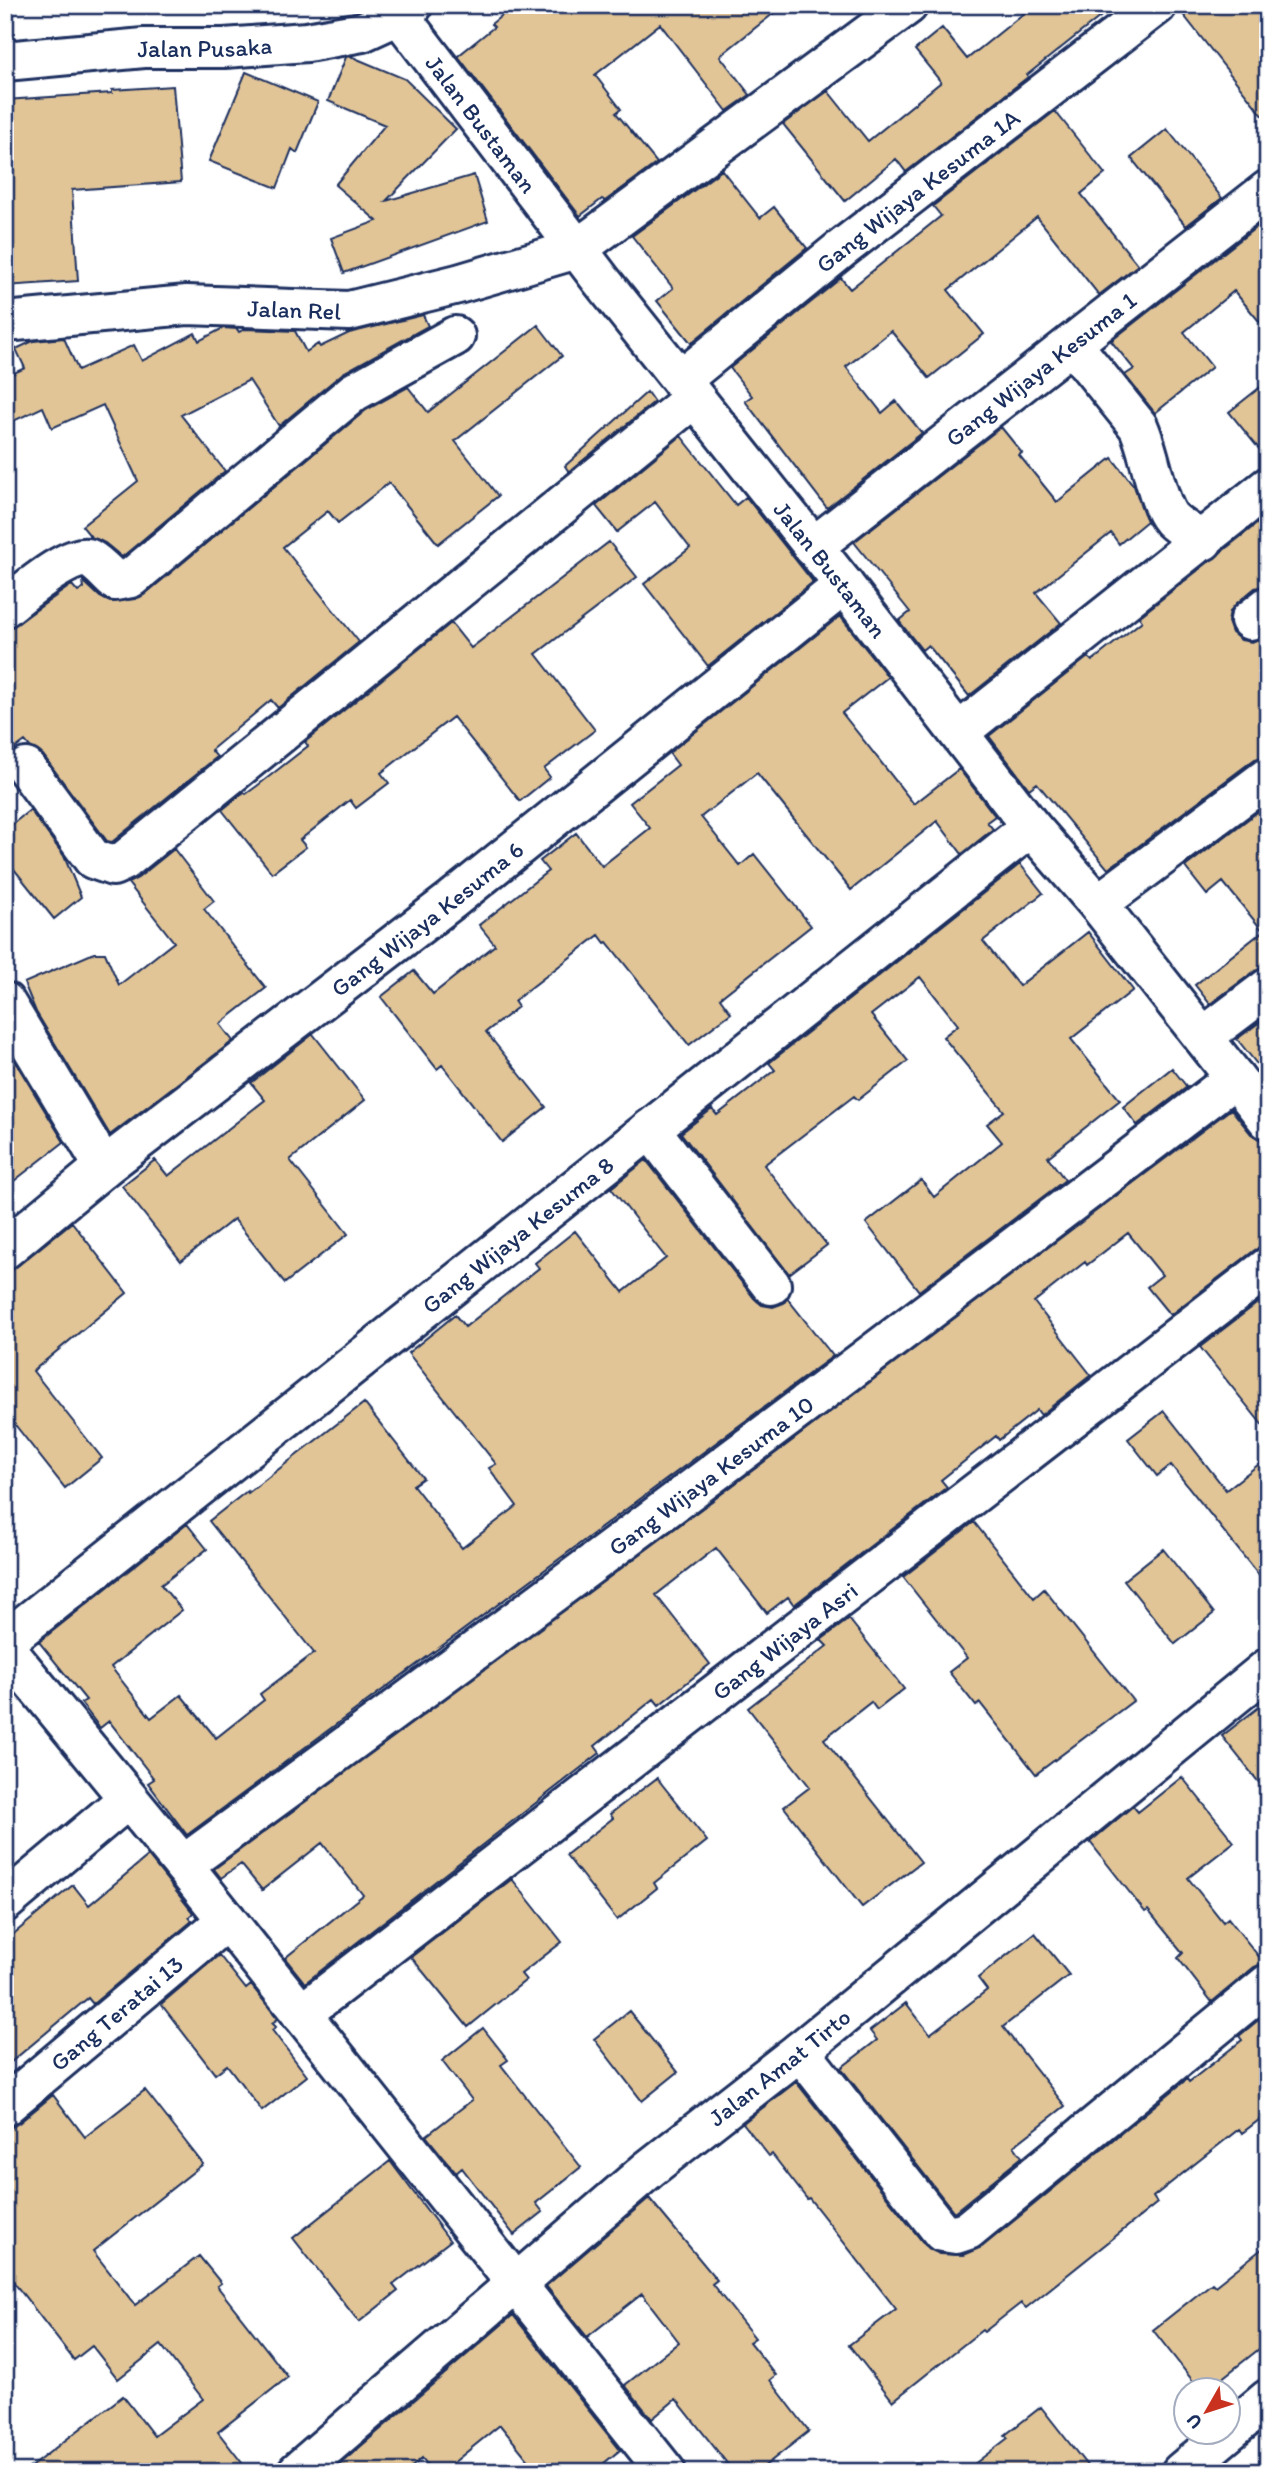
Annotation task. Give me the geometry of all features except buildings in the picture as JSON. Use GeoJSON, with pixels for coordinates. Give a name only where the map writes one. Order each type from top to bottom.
{"type":"FeatureCollection","features":[{"type":"Feature","properties":{"kind":"street"},"geometry":{"type":"LineString","coordinates":[[577,249],[908,5]]}},
{"type":"Feature","properties":{"kind":"street","name":"Gang Wijaya Kesuma 1A"},"geometry":{"type":"LineString","coordinates":[[26,768],[93,859],[113,866],[124,861],[687,389],[840,250],[1157,5]]}},
{"type":"Feature","properties":{"kind":"street","name":"Jalan Bustaman"},"geometry":{"type":"LineString","coordinates":[[401,9],[577,249],[844,584],[1031,827],[1098,904],[1268,1120]]}},
{"type":"Feature","properties":{"kind":"street","name":"Jalan Pusaka"},"geometry":{"type":"LineString","coordinates":[[5,61],[144,48],[224,48],[306,42],[362,32],[401,9]]}},
{"type":"Feature","properties":{"kind":"street","name":"Gang Wijaya Kesuma 1"},"geometry":{"type":"LineString","coordinates":[[813,547],[1268,190]]}},
{"type":"Feature","properties":{"kind":"street","name":"Jalan Rel"},"geometry":{"type":"LineString","coordinates":[[5,322],[187,305],[349,312],[577,249]]}},
{"type":"Feature","properties":{"kind":"street"},"geometry":{"type":"LineString","coordinates":[[5,607],[62,565],[80,557],[89,559],[115,581],[131,578],[354,392],[455,336]]}},
{"type":"Feature","properties":{"kind":"street"},"geometry":{"type":"LineString","coordinates":[[1072,344],[1138,426],[1145,440],[1164,509],[1172,519],[1203,541]]}},
{"type":"Feature","properties":{"kind":"street"},"geometry":{"type":"LineString","coordinates":[[959,732],[1268,487]]}},
{"type":"Feature","properties":{"kind":"street","name":"Gang Wijaya Kesuma 6"},"geometry":{"type":"LineString","coordinates":[[5,1249],[104,1167],[452,900],[844,584]]}},
{"type":"Feature","properties":{"kind":"street"},"geometry":{"type":"LineString","coordinates":[[1098,904],[1268,777]]}},
{"type":"Feature","properties":{"kind":"street","name":"Gang Wijaya Kesuma 8"},"geometry":{"type":"LineString","coordinates":[[5,1641],[1031,827]]}},
{"type":"Feature","properties":{"kind":"street"},"geometry":{"type":"LineString","coordinates":[[1203,1037],[1268,988]]}},
{"type":"Feature","properties":{"kind":"street"},"geometry":{"type":"LineString","coordinates":[[5,1002],[104,1167]]}},
{"type":"Feature","properties":{"kind":"street","name":"Gang Wijaya Kesuma 10"},"geometry":{"type":"LineString","coordinates":[[183,1865],[512,1625],[874,1355],[1235,1078]]}},
{"type":"Feature","properties":{"kind":"street"},"geometry":{"type":"LineString","coordinates":[[650,1129],[771,1285]]}},
{"type":"Feature","properties":{"kind":"street","name":"Gang Wijaya Asri"},"geometry":{"type":"LineString","coordinates":[[301,2014],[1268,1267]]}},
{"type":"Feature","properties":{"kind":"street"},"geometry":{"type":"LineString","coordinates":[[5,1648],[183,1865],[666,2472]]}},
{"type":"Feature","properties":{"kind":"street","name":"Jalan Amat Tirto"},"geometry":{"type":"LineString","coordinates":[[297,2472],[649,2169],[800,2051],[1268,1668]]}},
{"type":"Feature","properties":{"kind":"street"},"geometry":{"type":"LineString","coordinates":[[5,1902],[128,1799]]}},
{"type":"Feature","properties":{"kind":"street","name":"Gang Teratai 13"},"geometry":{"type":"LineString","coordinates":[[5,2106],[227,1920]]}},
{"type":"Feature","properties":{"kind":"street"},"geometry":{"type":"LineString","coordinates":[[800,2051],[942,2232],[956,2234],[968,2230],[1268,1984]]}},
{"type":"Feature","properties":{"kind":"street"},"geometry":{"type":"LineString","coordinates":[[1181,2472],[1268,2399]]}}]}
